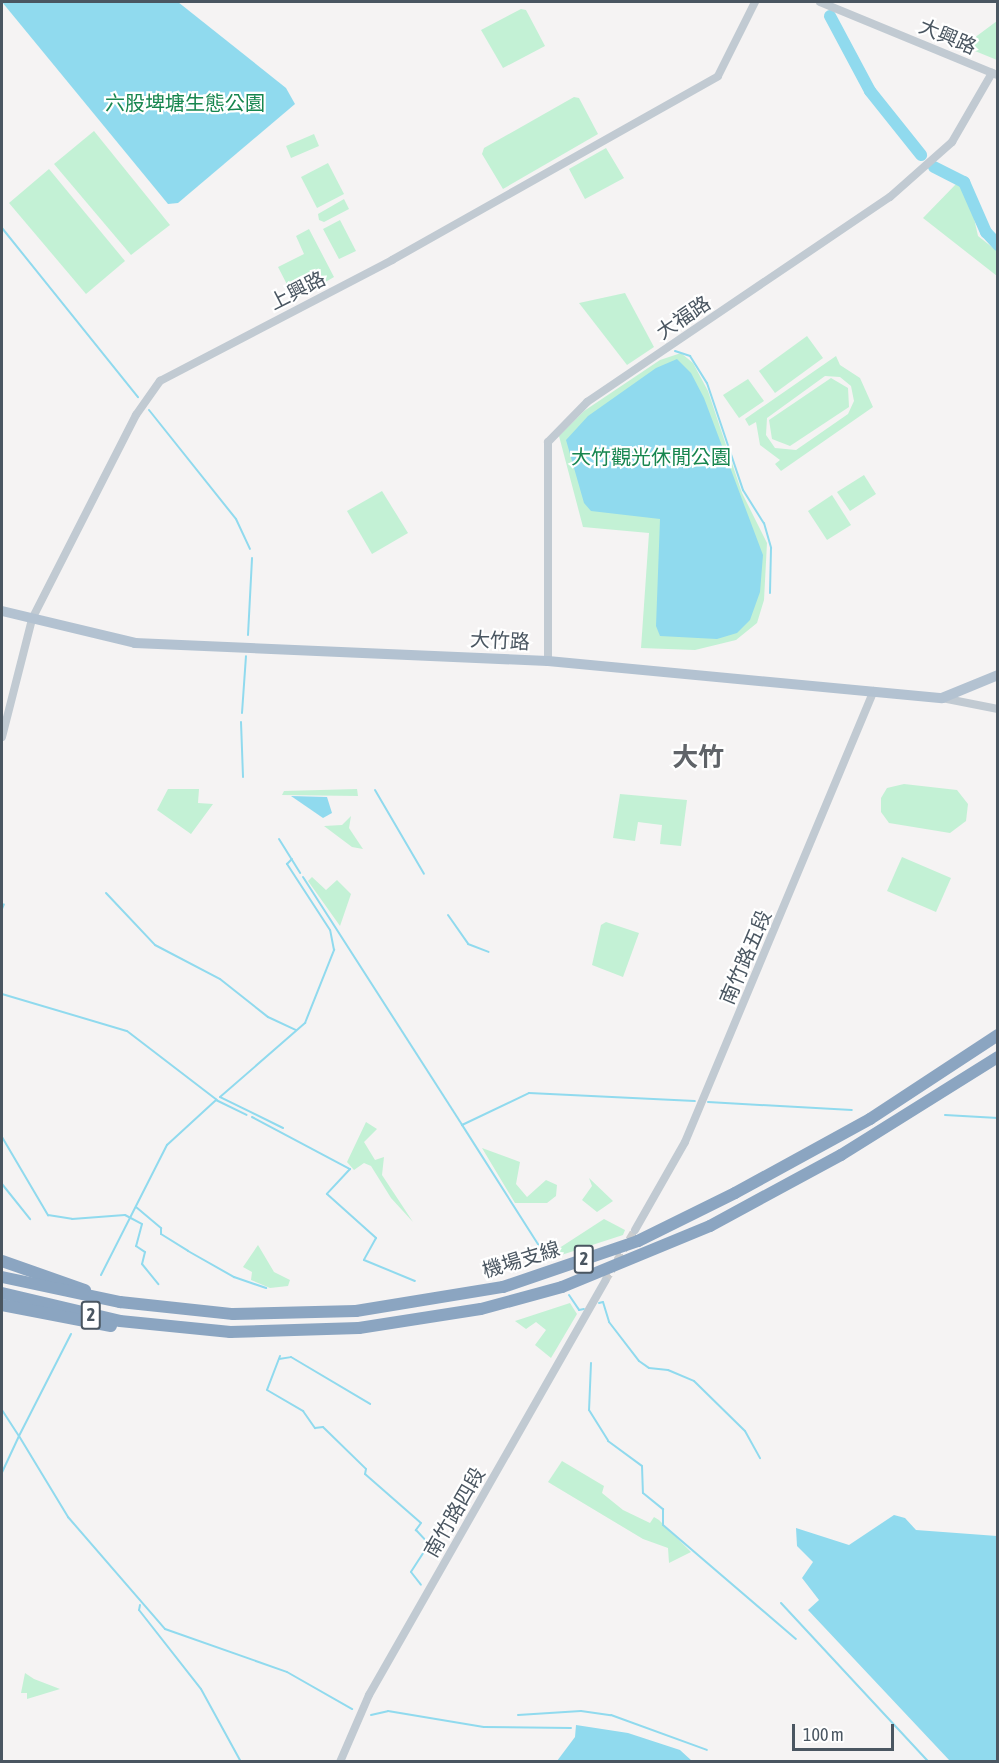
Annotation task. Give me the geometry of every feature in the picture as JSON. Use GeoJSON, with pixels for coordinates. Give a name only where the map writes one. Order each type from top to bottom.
{"type":"FeatureCollection","features":[{"type":"Feature","properties":{"kind":"highway","name":"機場支線"},"geometry":{"type":"LineString","coordinates":[[2,1277],[120,1302],[233,1314],[315,1314],[395,1307],[503,1287],[638,1241],[735,1193],[870,1119],[998,1035]]}},
{"type":"Feature","properties":{"kind":"highway","name":"機場支線"},"geometry":{"type":"LineString","coordinates":[[2,1293],[67,1311],[181,1329],[281,1333],[398,1324],[481,1309],[562,1287],[670,1244],[782,1189],[998,1057]]}},
{"type":"Feature","properties":{"kind":"highway"},"geometry":{"type":"LineString","coordinates":[[2,1261],[120,1302]]}},
{"type":"Feature","properties":{"kind":"highway"},"geometry":{"type":"LineString","coordinates":[[2,1305],[83,1323],[181,1329]]}},
{"type":"Feature","properties":{"kind":"main road","name":"大竹路"},"geometry":{"type":"LineString","coordinates":[[2,611],[135,643],[548,661],[942,698]]}},
{"type":"Feature","properties":{"kind":"main road"},"geometry":{"type":"LineString","coordinates":[[942,698],[998,675]]}},
{"type":"Feature","properties":{"kind":"street","name":"上興路"},"geometry":{"type":"LineString","coordinates":[[2,737],[32,618],[136,415],[160,381],[402,254],[718,76],[755,2]]}},
{"type":"Feature","properties":{"kind":"street","name":"大興路"},"geometry":{"type":"LineString","coordinates":[[820,2],[995,74]]}},
{"type":"Feature","properties":{"kind":"street","name":"大福路"},"geometry":{"type":"LineString","coordinates":[[548,661],[548,442],[587,402],[890,197],[952,142],[995,74]]}},
{"type":"Feature","properties":{"kind":"street","name":"南竹路五段"},"geometry":{"type":"LineString","coordinates":[[635,1230],[685,1142],[874,691]]}},
{"type":"Feature","properties":{"kind":"street","name":"大竹路"},"geometry":{"type":"LineString","coordinates":[[942,698],[998,708]]}},
{"type":"Feature","properties":{"kind":"street","name":"南竹路四段"},"geometry":{"type":"LineString","coordinates":[[340,1761],[369,1695],[605,1281]]}},
{"type":"Feature","properties":{"kind":"green space"},"geometry":{"type":"Polygon","coordinates":[[[521,9],[526,10],[545,46],[503,68],[481,30],[521,9]]]}},
{"type":"Feature","properties":{"kind":"green space"},"geometry":{"type":"Polygon","coordinates":[[[997,21],[997,60],[953,42],[958,39],[966,44],[997,21]]]}},
{"type":"Feature","properties":{"kind":"green space"},"geometry":{"type":"Polygon","coordinates":[[[574,97],[579,98],[598,134],[503,189],[482,154],[484,148],[574,97]]]}},
{"type":"Feature","properties":{"kind":"green space"},"geometry":{"type":"Polygon","coordinates":[[[94,131],[170,225],[131,255],[54,164],[94,131]]]}},
{"type":"Feature","properties":{"kind":"green space"},"geometry":{"type":"Polygon","coordinates":[[[314,134],[319,146],[291,158],[286,146],[314,134]]]}},
{"type":"Feature","properties":{"kind":"green space"},"geometry":{"type":"Polygon","coordinates":[[[606,148],[624,178],[585,199],[569,169],[606,148]]]}},
{"type":"Feature","properties":{"kind":"green space"},"geometry":{"type":"Polygon","coordinates":[[[328,163],[344,194],[317,208],[301,177],[328,163]]]}},
{"type":"Feature","properties":{"kind":"green space"},"geometry":{"type":"Polygon","coordinates":[[[49,169],[125,261],[86,294],[9,203],[49,169]]]}},
{"type":"Feature","properties":{"kind":"green space"},"geometry":{"type":"Polygon","coordinates":[[[957,183],[969,196],[978,236],[997,251],[997,276],[923,218],[957,183]]]}},
{"type":"Feature","properties":{"kind":"green space"},"geometry":{"type":"Polygon","coordinates":[[[344,199],[349,209],[324,222],[319,220],[318,214],[344,199]]]}},
{"type":"Feature","properties":{"kind":"green space"},"geometry":{"type":"Polygon","coordinates":[[[340,220],[356,251],[339,259],[323,229],[340,220]]]}},
{"type":"Feature","properties":{"kind":"green space"},"geometry":{"type":"Polygon","coordinates":[[[309,229],[334,277],[295,300],[278,267],[304,254],[296,236],[309,229]]]}},
{"type":"Feature","properties":{"kind":"green space"},"geometry":{"type":"Polygon","coordinates":[[[625,293],[654,347],[627,365],[579,303],[625,293]]]}},
{"type":"Feature","properties":{"kind":"green space"},"geometry":{"type":"Polygon","coordinates":[[[807,336],[823,358],[775,393],[759,371],[807,336]]]}},
{"type":"Feature","properties":{"kind":"green space","name":"大竹觀光休閒公園"},"geometry":{"type":"Polygon","coordinates":[[[681,353],[693,363],[708,391],[742,493],[767,543],[764,600],[757,623],[736,640],[695,650],[641,648],[649,533],[583,527],[559,436],[584,411],[660,360],[681,353]]]}},
{"type":"Feature","properties":{"kind":"green space"},"geometry":{"type":"Polygon","coordinates":[[[836,356],[840,365],[860,378],[873,407],[781,471],[775,464],[780,460],[760,445],[756,422],[749,426],[745,419],[836,356]],[[825,376],[767,418],[766,435],[775,448],[796,450],[848,414],[854,401],[851,386],[840,377],[825,376]]]}},
{"type":"Feature","properties":{"kind":"green space"},"geometry":{"type":"Polygon","coordinates":[[[831,378],[848,388],[849,407],[790,446],[772,439],[769,420],[831,378]]]}},
{"type":"Feature","properties":{"kind":"green space"},"geometry":{"type":"Polygon","coordinates":[[[748,379],[764,401],[739,418],[723,395],[748,379]]]}},
{"type":"Feature","properties":{"kind":"green space"},"geometry":{"type":"Polygon","coordinates":[[[864,475],[876,494],[850,511],[837,492],[864,475]]]}},
{"type":"Feature","properties":{"kind":"green space"},"geometry":{"type":"Polygon","coordinates":[[[382,491],[408,533],[372,554],[347,511],[382,491]]]}},
{"type":"Feature","properties":{"kind":"green space"},"geometry":{"type":"Polygon","coordinates":[[[832,495],[851,525],[827,540],[808,511],[832,495]]]}},
{"type":"Feature","properties":{"kind":"green space"},"geometry":{"type":"Polygon","coordinates":[[[904,784],[957,790],[968,804],[966,821],[950,833],[889,823],[881,812],[881,798],[887,788],[904,784]]]}},
{"type":"Feature","properties":{"kind":"green space"},"geometry":{"type":"Polygon","coordinates":[[[168,789],[199,789],[198,803],[213,804],[191,834],[157,810],[168,789]]]}},
{"type":"Feature","properties":{"kind":"green space"},"geometry":{"type":"Polygon","coordinates":[[[357,789],[358,796],[282,795],[284,791],[357,789]]]}},
{"type":"Feature","properties":{"kind":"green space"},"geometry":{"type":"Polygon","coordinates":[[[620,794],[687,800],[681,846],[660,844],[662,825],[638,822],[635,841],[613,838],[620,794]]]}},
{"type":"Feature","properties":{"kind":"green space"},"geometry":{"type":"Polygon","coordinates":[[[351,816],[349,828],[363,849],[352,847],[324,826],[342,825],[351,816]]]}},
{"type":"Feature","properties":{"kind":"green space"},"geometry":{"type":"Polygon","coordinates":[[[902,857],[951,878],[936,912],[887,891],[902,857]]]}},
{"type":"Feature","properties":{"kind":"green space"},"geometry":{"type":"Polygon","coordinates":[[[312,877],[326,890],[337,880],[351,894],[340,926],[308,881],[312,877]]]}},
{"type":"Feature","properties":{"kind":"green space"},"geometry":{"type":"Polygon","coordinates":[[[606,922],[639,933],[623,977],[592,965],[601,925],[606,922]]]}},
{"type":"Feature","properties":{"kind":"green space"},"geometry":{"type":"Polygon","coordinates":[[[366,1122],[377,1129],[364,1142],[375,1160],[384,1157],[382,1175],[413,1222],[391,1198],[371,1166],[364,1163],[354,1170],[347,1162],[366,1122]]]}},
{"type":"Feature","properties":{"kind":"green space"},"geometry":{"type":"Polygon","coordinates":[[[482,1148],[520,1162],[516,1184],[527,1197],[546,1180],[557,1185],[556,1196],[547,1203],[515,1203],[482,1148]]]}},
{"type":"Feature","properties":{"kind":"green space"},"geometry":{"type":"Polygon","coordinates":[[[589,1178],[613,1201],[597,1212],[582,1200],[592,1186],[589,1178]]]}},
{"type":"Feature","properties":{"kind":"green space"},"geometry":{"type":"Polygon","coordinates":[[[604,1219],[625,1230],[623,1235],[549,1259],[547,1256],[604,1219]]]}},
{"type":"Feature","properties":{"kind":"green space"},"geometry":{"type":"Polygon","coordinates":[[[258,1245],[274,1272],[290,1280],[288,1286],[270,1288],[251,1280],[252,1272],[243,1267],[258,1245]]]}},
{"type":"Feature","properties":{"kind":"green space"},"geometry":{"type":"Polygon","coordinates":[[[570,1303],[577,1314],[551,1358],[535,1345],[546,1330],[536,1322],[526,1329],[515,1321],[570,1303]]]}},
{"type":"Feature","properties":{"kind":"green space"},"geometry":{"type":"Polygon","coordinates":[[[562,1461],[604,1486],[602,1493],[623,1510],[650,1523],[654,1517],[659,1520],[691,1552],[669,1563],[668,1548],[643,1539],[548,1482],[562,1461]]]}},
{"type":"Feature","properties":{"kind":"green space"},"geometry":{"type":"Polygon","coordinates":[[[25,1673],[60,1689],[27,1699],[27,1693],[21,1693],[25,1673]]]}},
{"type":"Feature","properties":{"kind":"water","name":"六股埤塘生態公園"},"geometry":{"type":"Polygon","coordinates":[[[2,2],[178,2],[286,88],[295,104],[178,203],[168,204],[2,2]]]}},
{"type":"Feature","properties":{"kind":"water","name":"大竹觀光休閒公園"},"geometry":{"type":"Polygon","coordinates":[[[677,359],[691,373],[704,398],[763,555],[760,592],[750,620],[737,633],[717,639],[660,636],[656,626],[660,519],[591,511],[584,503],[566,440],[588,416],[656,368],[677,359]]]}},
{"type":"Feature","properties":{"kind":"water"},"geometry":{"type":"Polygon","coordinates":[[[291,796],[327,797],[332,813],[323,818],[291,796]]]}},
{"type":"Feature","properties":{"kind":"water"},"geometry":{"type":"Polygon","coordinates":[[[894,1515],[905,1518],[916,1530],[997,1536],[997,1761],[950,1761],[808,1610],[819,1600],[802,1578],[813,1562],[797,1546],[796,1528],[849,1545],[894,1515]]]}},
{"type":"Feature","properties":{"kind":"water"},"geometry":{"type":"Polygon","coordinates":[[[576,1725],[628,1733],[680,1750],[692,1761],[557,1761],[575,1737],[576,1725]]]}},
{"type":"Feature","properties":{"kind":"waterway"},"geometry":{"type":"LineString","coordinates":[[830,16],[870,91],[921,155]]}},
{"type":"Feature","properties":{"kind":"waterway"},"geometry":{"type":"LineString","coordinates":[[934,167],[964,182],[986,232],[998,245]]}},
{"type":"Feature","properties":{"kind":"waterway"},"geometry":{"type":"LineString","coordinates":[[2,228],[138,397]]}},
{"type":"Feature","properties":{"kind":"waterway"},"geometry":{"type":"LineString","coordinates":[[675,351],[690,356],[707,383],[743,490],[764,523],[771,548],[770,593]]}},
{"type":"Feature","properties":{"kind":"waterway"},"geometry":{"type":"LineString","coordinates":[[149,410],[236,519],[250,549]]}},
{"type":"Feature","properties":{"kind":"waterway"},"geometry":{"type":"LineString","coordinates":[[248,635],[252,558]]}},
{"type":"Feature","properties":{"kind":"waterway"},"geometry":{"type":"LineString","coordinates":[[242,713],[246,656]]}},
{"type":"Feature","properties":{"kind":"waterway"},"geometry":{"type":"LineString","coordinates":[[241,722],[243,777]]}},
{"type":"Feature","properties":{"kind":"waterway"},"geometry":{"type":"LineString","coordinates":[[375,790],[424,874]]}},
{"type":"Feature","properties":{"kind":"waterway"},"geometry":{"type":"LineString","coordinates":[[279,839],[300,873]]}},
{"type":"Feature","properties":{"kind":"waterway"},"geometry":{"type":"LineString","coordinates":[[283,1128],[220,1097],[305,1023],[334,950],[330,930],[287,864],[292,859]]}},
{"type":"Feature","properties":{"kind":"waterway"},"geometry":{"type":"LineString","coordinates":[[303,877],[462,1125]]}},
{"type":"Feature","properties":{"kind":"waterway"},"geometry":{"type":"LineString","coordinates":[[106,893],[155,945],[220,979],[268,1017],[296,1030]]}},
{"type":"Feature","properties":{"kind":"waterway"},"geometry":{"type":"LineString","coordinates":[[2,909],[4,904]]}},
{"type":"Feature","properties":{"kind":"waterway"},"geometry":{"type":"LineString","coordinates":[[448,915],[468,944],[489,952]]}},
{"type":"Feature","properties":{"kind":"waterway"},"geometry":{"type":"LineString","coordinates":[[2,994],[127,1031],[217,1100]]}},
{"type":"Feature","properties":{"kind":"waterway"},"geometry":{"type":"LineString","coordinates":[[543,1252],[462,1125],[529,1093],[695,1101]]}},
{"type":"Feature","properties":{"kind":"waterway"},"geometry":{"type":"LineString","coordinates":[[101,1275],[167,1145],[216,1100],[247,1115]]}},
{"type":"Feature","properties":{"kind":"waterway"},"geometry":{"type":"LineString","coordinates":[[708,1102],[852,1110]]}},
{"type":"Feature","properties":{"kind":"waterway"},"geometry":{"type":"LineString","coordinates":[[945,1115],[998,1118]]}},
{"type":"Feature","properties":{"kind":"waterway"},"geometry":{"type":"LineString","coordinates":[[252,1117],[350,1169],[327,1194],[376,1238],[364,1260],[415,1281]]}},
{"type":"Feature","properties":{"kind":"waterway"},"geometry":{"type":"LineString","coordinates":[[2,1137],[48,1215],[72,1219],[125,1215],[142,1224],[136,1246],[145,1252],[142,1264],[158,1284]]}},
{"type":"Feature","properties":{"kind":"waterway"},"geometry":{"type":"LineString","coordinates":[[2,1184],[30,1219]]}},
{"type":"Feature","properties":{"kind":"waterway"},"geometry":{"type":"LineString","coordinates":[[136,1207],[161,1228],[161,1234],[188,1251],[234,1277],[266,1288]]}},
{"type":"Feature","properties":{"kind":"waterway"},"geometry":{"type":"LineString","coordinates":[[569,1295],[579,1310],[584,1309]]}},
{"type":"Feature","properties":{"kind":"waterway"},"geometry":{"type":"LineString","coordinates":[[599,1303],[603,1302],[609,1322],[639,1361],[649,1368],[668,1370],[694,1381],[745,1431],[760,1458]]}},
{"type":"Feature","properties":{"kind":"waterway"},"geometry":{"type":"LineString","coordinates":[[71,1334],[19,1436],[68,1517],[165,1629],[287,1672],[352,1709]]}},
{"type":"Feature","properties":{"kind":"waterway"},"geometry":{"type":"LineString","coordinates":[[280,1356],[267,1390],[303,1411],[315,1428],[323,1427],[366,1469],[365,1474],[421,1523],[416,1530],[429,1544],[411,1572],[421,1585]]}},
{"type":"Feature","properties":{"kind":"waterway"},"geometry":{"type":"LineString","coordinates":[[279,1359],[291,1357],[370,1404]]}},
{"type":"Feature","properties":{"kind":"waterway"},"geometry":{"type":"LineString","coordinates":[[591,1363],[589,1410],[608,1441],[642,1466],[643,1493],[663,1509],[663,1525],[796,1639]]}},
{"type":"Feature","properties":{"kind":"waterway"},"geometry":{"type":"LineString","coordinates":[[2,1410],[19,1436],[2,1472]]}},
{"type":"Feature","properties":{"kind":"waterway"},"geometry":{"type":"LineString","coordinates":[[781,1603],[929,1762]]}},
{"type":"Feature","properties":{"kind":"waterway"},"geometry":{"type":"LineString","coordinates":[[140,1605],[139,1610],[201,1689],[241,1762]]}},
{"type":"Feature","properties":{"kind":"waterway"},"geometry":{"type":"LineString","coordinates":[[371,1715],[388,1711],[484,1727],[571,1728]]}},
{"type":"Feature","properties":{"kind":"waterway"},"geometry":{"type":"LineString","coordinates":[[518,1715],[581,1711],[611,1715],[707,1750]]}},
{"type":"Feature","properties":{"kind":"tunnel"},"geometry":{"type":"LineString","coordinates":[[605,1281],[635,1230]]}},
{"type":"Feature","properties":{"kind":"district","name":"大竹"},"geometry":{"type":"Point","coordinates":[698,758]}}]}
